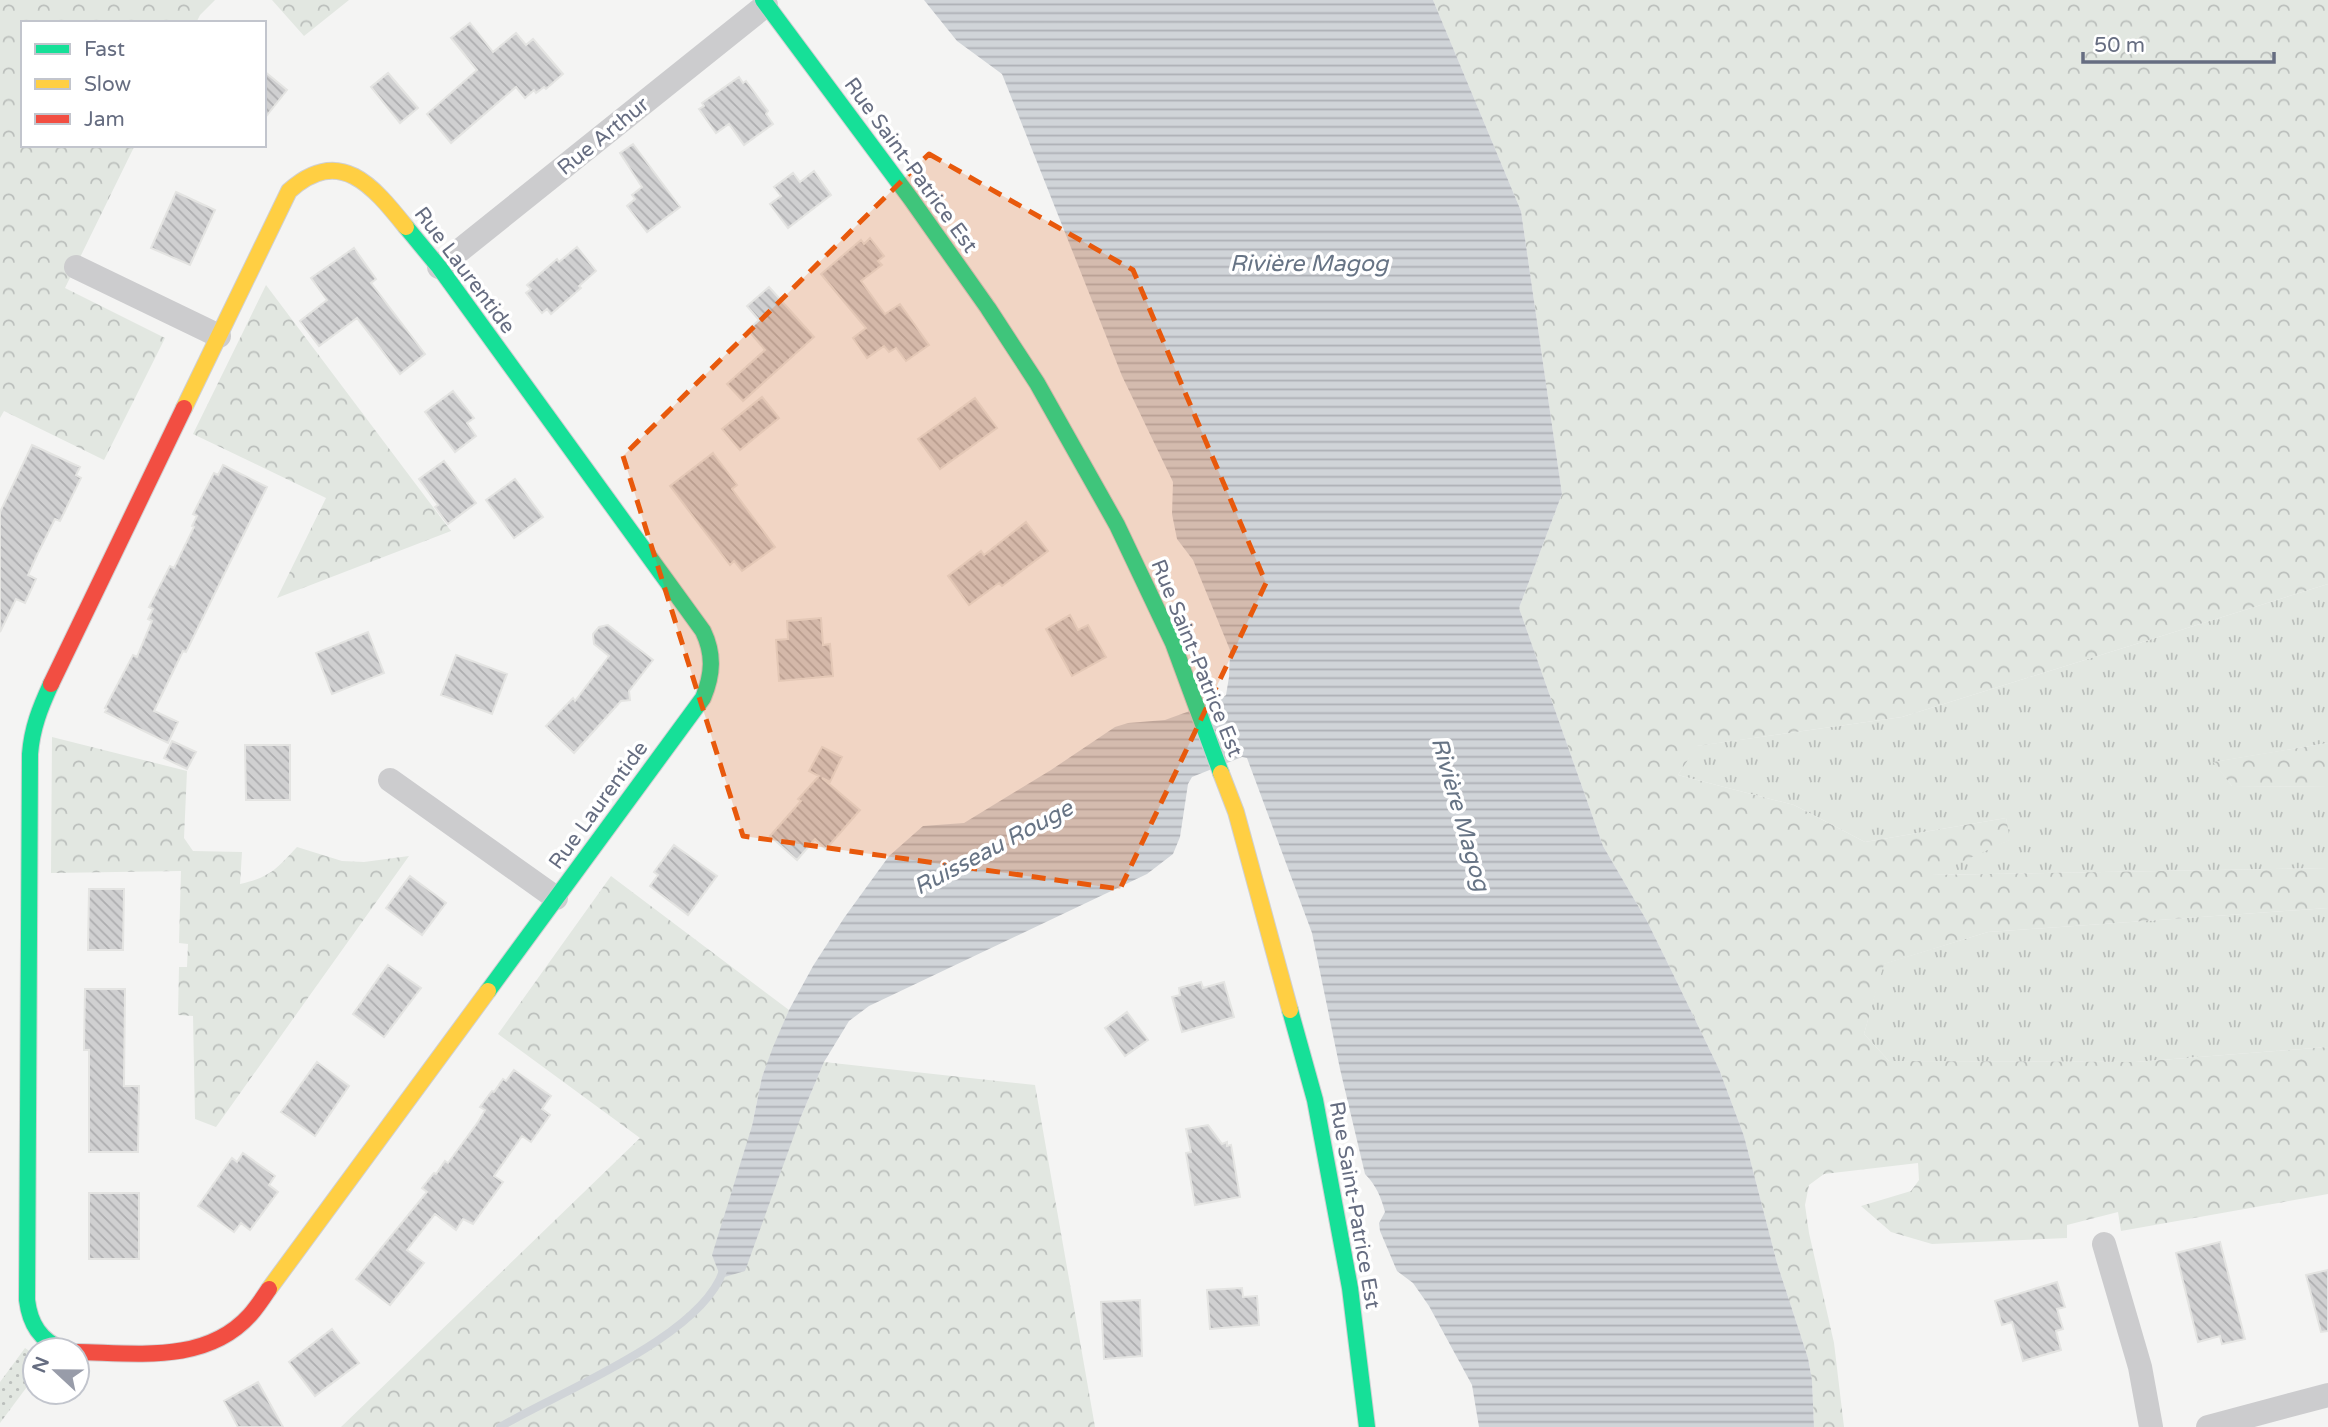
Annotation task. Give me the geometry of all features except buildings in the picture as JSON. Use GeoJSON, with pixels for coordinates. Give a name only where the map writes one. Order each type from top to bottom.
{"type":"FeatureCollection","features":[{"type":"Feature","properties":{"kind":"street","name":"Rue Arthur"},"geometry":{"type":"LineString","coordinates":[[439,267],[765,3]]}},
{"type":"Feature","properties":{"kind":"street","name":"Rue Saint-Patrice Est"},"geometry":{"type":"LineString","coordinates":[[765,3],[911,199],[1037,383],[1116,524],[1173,643],[1236,812],[1315,1100],[1350,1288],[1367,1427]]}},
{"type":"Feature","properties":{"kind":"street","name":"Rue Laurentide"},"geometry":{"type":"LineString","coordinates":[[41,1336],[28,1311],[27,1300],[30,742],[39,709],[289,191],[307,175],[319,171],[346,172],[370,183],[439,267],[703,631],[711,653],[711,676],[703,698],[251,1314],[213,1343],[182,1351],[91,1352]]}},
{"type":"Feature","properties":{"kind":"street"},"geometry":{"type":"LineString","coordinates":[[76,267],[219,336]]}},
{"type":"Feature","properties":{"kind":"street"},"geometry":{"type":"LineString","coordinates":[[390,780],[555,898]]}},
{"type":"Feature","properties":{"kind":"street"},"geometry":{"type":"LineString","coordinates":[[2104,1244],[2140,1367],[2151,1427]]}},
{"type":"Feature","properties":{"kind":"street"},"geometry":{"type":"LineString","coordinates":[[2208,1427],[2328,1395]]}},
{"type":"Feature","properties":{"kind":"highlighted area"},"geometry":{"type":"Polygon","coordinates":[[[929,154],[1133,270],[1266,583],[1120,889],[743,836],[623,456],[929,154]]]}},
{"type":"Feature","properties":{"kind":"green space"},"geometry":{"type":"Polygon","coordinates":[[[0,0],[215,0],[197,21],[21,21],[21,147],[134,147],[65,288],[165,338],[104,460],[4,411],[0,418],[0,0]]]}},
{"type":"Feature","properties":{"kind":"green space"},"geometry":{"type":"Polygon","coordinates":[[[272,0],[349,0],[304,36],[272,0]]]}},
{"type":"Feature","properties":{"kind":"green space"},"geometry":{"type":"Polygon","coordinates":[[[1433,0],[2328,0],[2328,584],[1902,717],[1697,746],[1678,775],[1794,805],[1865,842],[2006,818],[2010,840],[1932,875],[2328,868],[2328,908],[1988,932],[1884,964],[1864,1034],[1889,1061],[2135,1062],[2328,1047],[2328,1194],[2121,1231],[2118,1212],[2067,1225],[2067,1238],[1932,1244],[1891,1232],[1861,1206],[1911,1191],[1919,1180],[1918,1163],[1824,1174],[1809,1185],[1805,1205],[1834,1343],[1844,1427],[1814,1427],[1808,1358],[1777,1263],[1744,1136],[1719,1069],[1676,980],[1647,921],[1603,846],[1519,608],[1562,494],[1521,211],[1433,0]]]}},
{"type":"Feature","properties":{"kind":"green space"},"geometry":{"type":"Polygon","coordinates":[[[266,285],[451,531],[277,598],[326,498],[193,434],[266,285]]]}},
{"type":"Feature","properties":{"kind":"green space"},"geometry":{"type":"Polygon","coordinates":[[[2328,584],[2328,743],[2214,762],[2232,786],[2328,787],[2328,868],[1929,875],[2009,840],[2006,818],[1865,842],[1794,805],[1678,775],[1696,746],[1902,717],[2328,584]]]}},
{"type":"Feature","properties":{"kind":"green space"},"geometry":{"type":"Polygon","coordinates":[[[52,737],[187,771],[184,838],[193,851],[242,852],[240,884],[272,871],[297,847],[342,861],[364,862],[409,856],[216,1127],[195,1119],[193,1016],[178,1015],[179,967],[187,967],[188,944],[179,943],[181,871],[51,873],[52,737]]]}},
{"type":"Feature","properties":{"kind":"green space"},"geometry":{"type":"Polygon","coordinates":[[[2328,743],[2328,787],[2232,786],[2213,762],[2328,743]]]}},
{"type":"Feature","properties":{"kind":"green space"},"geometry":{"type":"Polygon","coordinates":[[[611,876],[789,1010],[762,1077],[752,1126],[800,1119],[824,1062],[1035,1085],[1095,1427],[341,1427],[640,1138],[498,1034],[611,876]]]}},
{"type":"Feature","properties":{"kind":"green space"},"geometry":{"type":"Polygon","coordinates":[[[2328,908],[2328,1047],[2135,1062],[1889,1061],[1864,1034],[1883,964],[1988,932],[2328,908]]]}},
{"type":"Feature","properties":{"kind":"green space"},"geometry":{"type":"Polygon","coordinates":[[[21,1353],[21,1395],[0,1423],[0,1382],[21,1353]]]}},
{"type":"Feature","properties":{"kind":"water","name":"Rivière Magog"},"geometry":{"type":"Polygon","coordinates":[[[924,0],[1433,0],[1521,211],[1562,494],[1519,608],[1603,846],[1647,921],[1676,980],[1719,1069],[1744,1136],[1777,1263],[1808,1358],[1814,1427],[1479,1427],[1472,1385],[1429,1306],[1413,1283],[1397,1271],[1380,1231],[1379,1223],[1385,1212],[1378,1192],[1365,1174],[1312,933],[1247,758],[1242,757],[1192,777],[1188,784],[1180,837],[1173,854],[1147,874],[869,1006],[849,1021],[824,1062],[800,1119],[745,1271],[721,1278],[712,1255],[752,1126],[762,1077],[773,1047],[813,966],[889,856],[923,826],[964,823],[1115,727],[1128,723],[1165,720],[1220,700],[1226,695],[1229,677],[1230,650],[1193,560],[1177,539],[1172,514],[1173,482],[1122,376],[1002,74],[957,41],[924,0]]]}},
{"type":"Feature","properties":{"kind":"waterway","name":"Ruisseau Rouge"},"geometry":{"type":"LineString","coordinates":[[500,1427],[591,1380],[658,1340],[687,1318],[710,1295],[723,1271]]}},
{"type":"Feature","properties":{"kind":"traffic: fast"},"geometry":{"type":"LineString","coordinates":[[763,0],[911,199],[1037,383],[1117,525],[1173,643],[1221,773]]}},
{"type":"Feature","properties":{"kind":"traffic: fast"},"geometry":{"type":"LineString","coordinates":[[406,227],[439,267],[703,631],[710,656],[709,681],[703,698],[488,991]]}},
{"type":"Feature","properties":{"kind":"traffic: fast"},"geometry":{"type":"LineString","coordinates":[[42,1336],[31,1317],[27,1300],[30,754],[37,718],[51,684]]}},
{"type":"Feature","properties":{"kind":"traffic: fast"},"geometry":{"type":"LineString","coordinates":[[1290,1010],[1315,1100],[1350,1288],[1367,1427]]}},
{"type":"Feature","properties":{"kind":"traffic: slow"},"geometry":{"type":"LineString","coordinates":[[184,408],[289,191],[307,178],[324,171],[340,171],[368,185],[406,227]]}},
{"type":"Feature","properties":{"kind":"traffic: slow"},"geometry":{"type":"LineString","coordinates":[[1221,773],[1236,812],[1290,1010]]}},
{"type":"Feature","properties":{"kind":"traffic: slow"},"geometry":{"type":"LineString","coordinates":[[269,1289],[488,991]]}},
{"type":"Feature","properties":{"kind":"traffic: jam"},"geometry":{"type":"LineString","coordinates":[[51,684],[184,408]]}},
{"type":"Feature","properties":{"kind":"traffic: jam"},"geometry":{"type":"LineString","coordinates":[[91,1352],[146,1354],[191,1349],[213,1342],[232,1331],[250,1315],[269,1289]]}}]}
